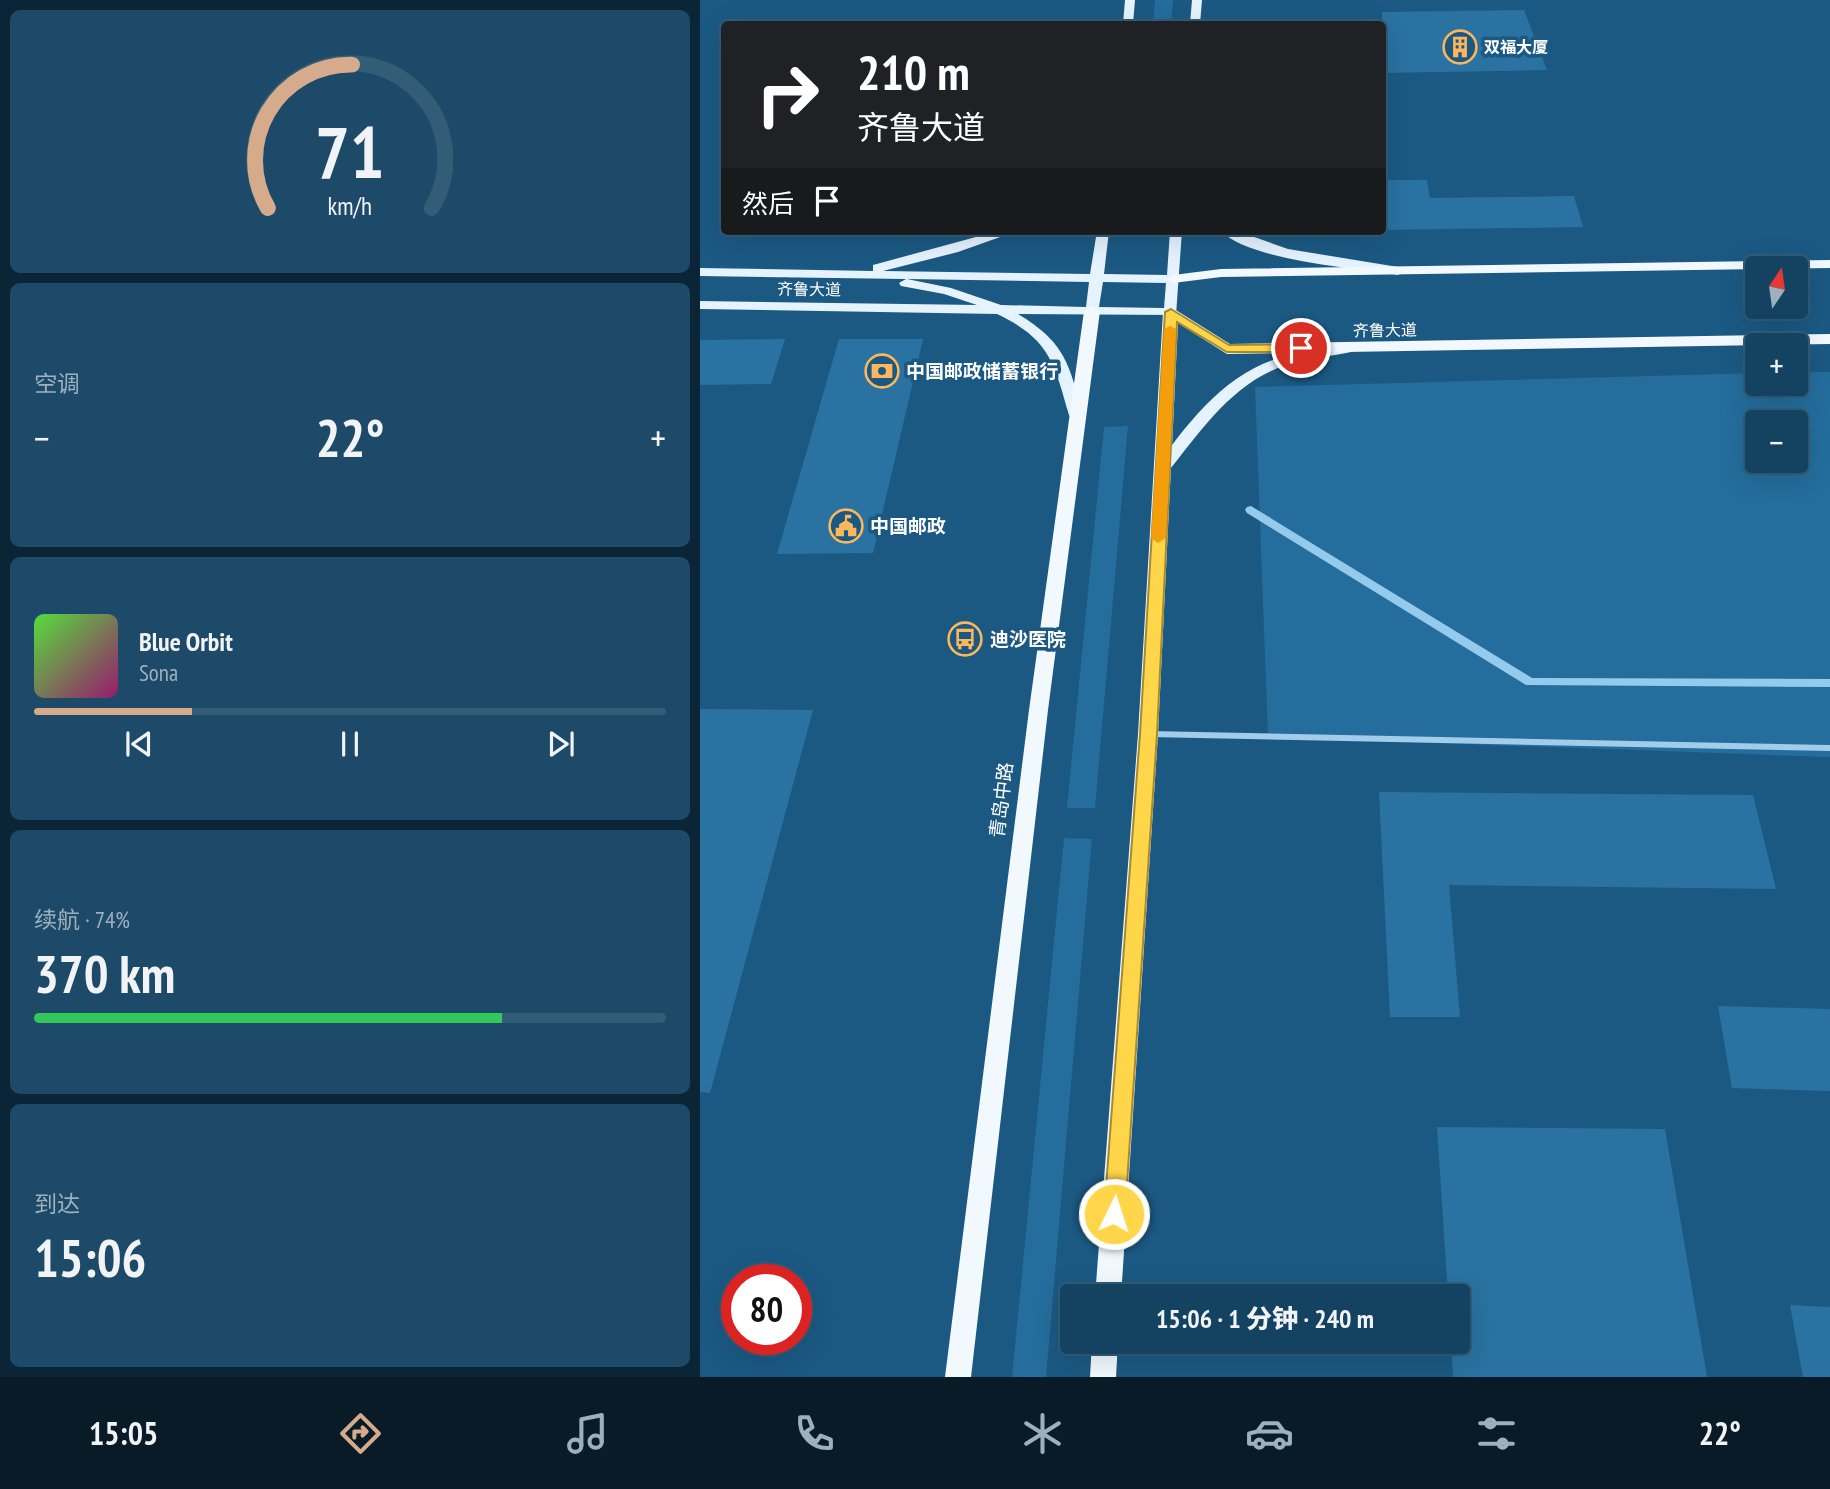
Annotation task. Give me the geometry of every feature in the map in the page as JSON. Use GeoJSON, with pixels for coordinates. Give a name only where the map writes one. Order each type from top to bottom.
{"type":"FeatureCollection","features":[{"type":"Feature","properties":{"kind":"highway","name":"齐鲁大道"},"geometry":{"type":"LineString","coordinates":[[1173,279],[1221,273],[1830,264]]}},
{"type":"Feature","properties":{"kind":"highway","name":"青岛中路"},"geometry":{"type":"LineString","coordinates":[[958,1377],[1076,415],[1092,311]]}},
{"type":"Feature","properties":{"kind":"highway","name":"齐鲁大道"},"geometry":{"type":"LineString","coordinates":[[1171,312],[1227,349],[1830,338]]}},
{"type":"Feature","properties":{"kind":"highway"},"geometry":{"type":"LineString","coordinates":[[1109,1284],[1148,734],[1171,312]]}},
{"type":"Feature","properties":{"kind":"highway"},"geometry":{"type":"LineString","coordinates":[[1103,1377],[1104,1354]]}},
{"type":"Feature","properties":{"kind":"main road"},"geometry":{"type":"LineString","coordinates":[[1128,21],[1130,0]]}},
{"type":"Feature","properties":{"kind":"main road"},"geometry":{"type":"LineString","coordinates":[[1195,21],[1197,0]]}},
{"type":"Feature","properties":{"kind":"main road"},"geometry":{"type":"LineString","coordinates":[[851,274],[954,249],[998,235]]}},
{"type":"Feature","properties":{"kind":"main road","name":"青岛中路"},"geometry":{"type":"LineString","coordinates":[[1092,311],[1102,235]]}},
{"type":"Feature","properties":{"kind":"main road"},"geometry":{"type":"LineString","coordinates":[[1171,312],[1176,235]]}},
{"type":"Feature","properties":{"kind":"main road"},"geometry":{"type":"LineString","coordinates":[[1233,235],[1291,253],[1409,272]]}},
{"type":"Feature","properties":{"kind":"main road","name":"齐鲁大道"},"geometry":{"type":"LineString","coordinates":[[700,272],[1173,279]]}},
{"type":"Feature","properties":{"kind":"main road"},"geometry":{"type":"LineString","coordinates":[[851,274],[916,284],[978,300],[1023,323],[1057,354],[1076,415]]}},
{"type":"Feature","properties":{"kind":"main road","name":"齐鲁大道"},"geometry":{"type":"LineString","coordinates":[[700,305],[1171,312]]}},
{"type":"Feature","properties":{"kind":"main road"},"geometry":{"type":"LineString","coordinates":[[1162,470],[1215,403],[1240,382],[1279,362],[1350,348]]}},
{"type":"Feature","properties":{"kind":"street"},"geometry":{"type":"LineString","coordinates":[[1148,734],[1830,748]]}},
{"type":"Feature","properties":{"kind":"shaded area"},"geometry":{"type":"Polygon","coordinates":[[[1155,0],[1173,0],[1171,21],[1153,21],[1155,0]]]}},
{"type":"Feature","properties":{"kind":"shaded area"},"geometry":{"type":"Polygon","coordinates":[[[1808,372],[1830,372],[1830,757],[1268,737],[1255,387],[1745,373],[1745,396],[1808,396],[1808,372]]]}},
{"type":"Feature","properties":{"kind":"shaded area"},"geometry":{"type":"Polygon","coordinates":[[[1128,426],[1095,808],[1067,808],[1104,427],[1128,426]]]}},
{"type":"Feature","properties":{"kind":"shaded area"},"geometry":{"type":"Polygon","coordinates":[[[1064,838],[1092,839],[1046,1377],[1012,1377],[1064,838]]]}},
{"type":"Feature","properties":{"kind":"building","name":"双福大厦"},"geometry":{"type":"Polygon","coordinates":[[[1524,10],[1547,70],[1386,73],[1386,21],[1382,21],[1382,12],[1524,10]]]}},
{"type":"Feature","properties":{"kind":"building"},"geometry":{"type":"Polygon","coordinates":[[[1386,180],[1427,180],[1430,198],[1574,196],[1583,227],[1386,230],[1386,180]]]}},
{"type":"Feature","properties":{"kind":"building"},"geometry":{"type":"Polygon","coordinates":[[[785,339],[771,384],[700,385],[700,340],[785,339]]]}},
{"type":"Feature","properties":{"kind":"building"},"geometry":{"type":"Polygon","coordinates":[[[839,339],[923,339],[873,553],[777,554],[839,339]]]}},
{"type":"Feature","properties":{"kind":"building"},"geometry":{"type":"Polygon","coordinates":[[[700,709],[813,710],[710,1093],[700,1092],[700,709]]]}},
{"type":"Feature","properties":{"kind":"building"},"geometry":{"type":"Polygon","coordinates":[[[1379,792],[1753,795],[1776,889],[1449,885],[1460,1017],[1390,1017],[1379,792]]]}},
{"type":"Feature","properties":{"kind":"building"},"geometry":{"type":"Polygon","coordinates":[[[1718,1006],[1830,1009],[1830,1091],[1732,1088],[1718,1006]]]}},
{"type":"Feature","properties":{"kind":"building"},"geometry":{"type":"Polygon","coordinates":[[[1437,1127],[1665,1129],[1707,1377],[1453,1377],[1452,1354],[1470,1354],[1470,1284],[1447,1284],[1437,1127]]]}},
{"type":"Feature","properties":{"kind":"building"},"geometry":{"type":"Polygon","coordinates":[[[1790,1305],[1830,1307],[1830,1377],[1803,1377],[1790,1305]]]}},
{"type":"Feature","properties":{"kind":"waterway"},"geometry":{"type":"LineString","coordinates":[[1251,510],[1530,682],[1830,683]]}},
{"type":"Feature","properties":{"kind":"slow traffic"},"geometry":{"type":"LineString","coordinates":[[1158,538],[1170,329]]}},
{"type":"Feature","properties":{"kind":"place","name":"双福大厦"},"geometry":{"type":"Point","coordinates":[1460,47]}},
{"type":"Feature","properties":{"kind":"place","name":"中国邮政储蓄银行"},"geometry":{"type":"Point","coordinates":[882,371]}},
{"type":"Feature","properties":{"kind":"place","name":"中国邮政"},"geometry":{"type":"Point","coordinates":[846,526]}},
{"type":"Feature","properties":{"kind":"place","name":"迪沙医院"},"geometry":{"type":"Point","coordinates":[965,639]}},
{"type":"Feature","properties":{"kind":"route"},"geometry":{"type":"LineString","coordinates":[[1114,1214],[1148,734],[1171,312],[1227,349],[1301,348]]}}]}
